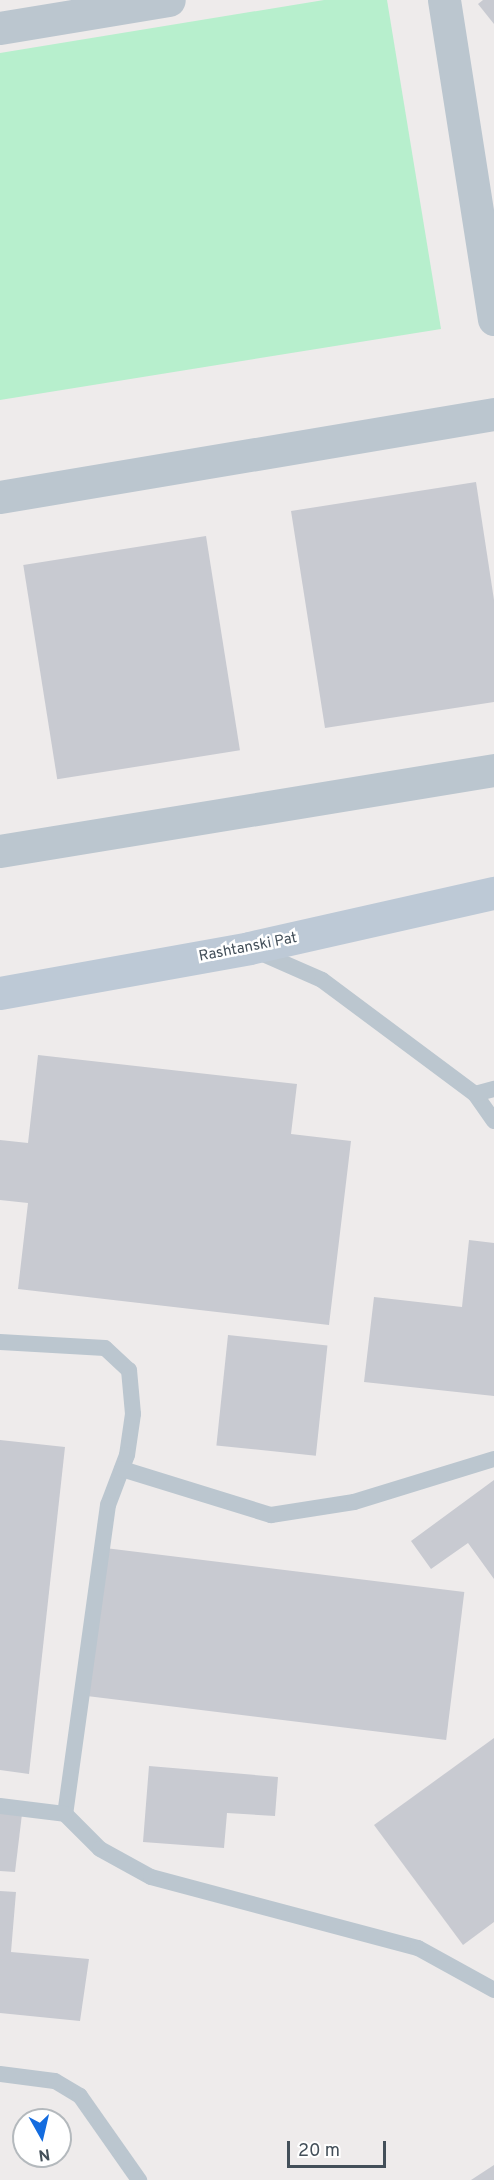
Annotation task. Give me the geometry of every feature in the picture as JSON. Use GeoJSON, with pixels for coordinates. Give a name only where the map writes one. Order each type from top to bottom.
{"type":"FeatureCollection","features":[{"type":"Feature","properties":{"kind":"street"},"geometry":{"type":"LineString","coordinates":[[0,28],[169,0]]}},
{"type":"Feature","properties":{"kind":"street"},"geometry":{"type":"LineString","coordinates":[[444,0],[494,319]]}},
{"type":"Feature","properties":{"kind":"street"},"geometry":{"type":"LineString","coordinates":[[0,497],[494,414]]}},
{"type":"Feature","properties":{"kind":"street"},"geometry":{"type":"LineString","coordinates":[[0,851],[494,770]]}},
{"type":"Feature","properties":{"kind":"street","name":"Rashtanski Pat"},"geometry":{"type":"LineString","coordinates":[[0,993],[249,948],[494,893]]}},
{"type":"Feature","properties":{"kind":"lane"},"geometry":{"type":"LineString","coordinates":[[249,948],[322,980],[475,1095],[494,1122]]}},
{"type":"Feature","properties":{"kind":"lane"},"geometry":{"type":"LineString","coordinates":[[475,1095],[494,1089]]}},
{"type":"Feature","properties":{"kind":"lane"},"geometry":{"type":"LineString","coordinates":[[0,1341],[105,1348],[129,1370],[133,1414],[122,1469],[108,1505],[65,1814]]}},
{"type":"Feature","properties":{"kind":"lane"},"geometry":{"type":"LineString","coordinates":[[122,1469],[271,1515],[354,1502],[494,1459]]}},
{"type":"Feature","properties":{"kind":"lane"},"geometry":{"type":"LineString","coordinates":[[0,1806],[65,1814],[100,1849],[151,1877],[418,1948],[494,1990]]}},
{"type":"Feature","properties":{"kind":"lane"},"geometry":{"type":"LineString","coordinates":[[0,2074],[55,2081],[80,2096],[139,2180]]}},
{"type":"Feature","properties":{"kind":"green space"},"geometry":{"type":"Polygon","coordinates":[[[324,0],[387,0],[441,329],[0,400],[0,53],[324,0]]]}},
{"type":"Feature","properties":{"kind":"building"},"geometry":{"type":"Polygon","coordinates":[[[483,0],[494,0],[494,24],[478,4],[483,0]]]}},
{"type":"Feature","properties":{"kind":"building"},"geometry":{"type":"Polygon","coordinates":[[[476,482],[494,600],[494,702],[325,728],[291,511],[476,482]]]}},
{"type":"Feature","properties":{"kind":"building"},"geometry":{"type":"Polygon","coordinates":[[[206,536],[240,750],[57,779],[23,565],[206,536]]]}},
{"type":"Feature","properties":{"kind":"building"},"geometry":{"type":"Polygon","coordinates":[[[38,1055],[297,1084],[291,1134],[351,1141],[329,1325],[18,1289],[28,1203],[0,1200],[0,1140],[28,1143],[38,1055]]]}},
{"type":"Feature","properties":{"kind":"building"},"geometry":{"type":"Polygon","coordinates":[[[469,1240],[494,1243],[494,1396],[364,1382],[374,1297],[462,1307],[469,1240]]]}},
{"type":"Feature","properties":{"kind":"building"},"geometry":{"type":"Polygon","coordinates":[[[228,1335],[327,1345],[316,1456],[216,1445],[228,1335]]]}},
{"type":"Feature","properties":{"kind":"building"},"geometry":{"type":"Polygon","coordinates":[[[0,1440],[65,1447],[29,1774],[0,1770],[0,1440]]]}},
{"type":"Feature","properties":{"kind":"building"},"geometry":{"type":"Polygon","coordinates":[[[494,1480],[494,1579],[468,1543],[431,1569],[411,1541],[494,1480]]]}},
{"type":"Feature","properties":{"kind":"building"},"geometry":{"type":"Polygon","coordinates":[[[105,1548],[464,1592],[446,1740],[87,1696],[105,1548]]]}},
{"type":"Feature","properties":{"kind":"building"},"geometry":{"type":"Polygon","coordinates":[[[494,1738],[494,1922],[463,1945],[374,1825],[494,1738]]]}},
{"type":"Feature","properties":{"kind":"building"},"geometry":{"type":"Polygon","coordinates":[[[149,1766],[278,1777],[275,1816],[227,1813],[224,1848],[143,1842],[149,1766]]]}},
{"type":"Feature","properties":{"kind":"building"},"geometry":{"type":"Polygon","coordinates":[[[0,1811],[22,1814],[15,1872],[0,1871],[0,1811]]]}},
{"type":"Feature","properties":{"kind":"building"},"geometry":{"type":"Polygon","coordinates":[[[0,1891],[16,1892],[11,1952],[89,1959],[80,2021],[0,2013],[0,1891]]]}},
{"type":"Feature","properties":{"kind":"building"},"geometry":{"type":"Polygon","coordinates":[[[494,2165],[494,2180],[471,2180],[494,2165]]]}}]}
